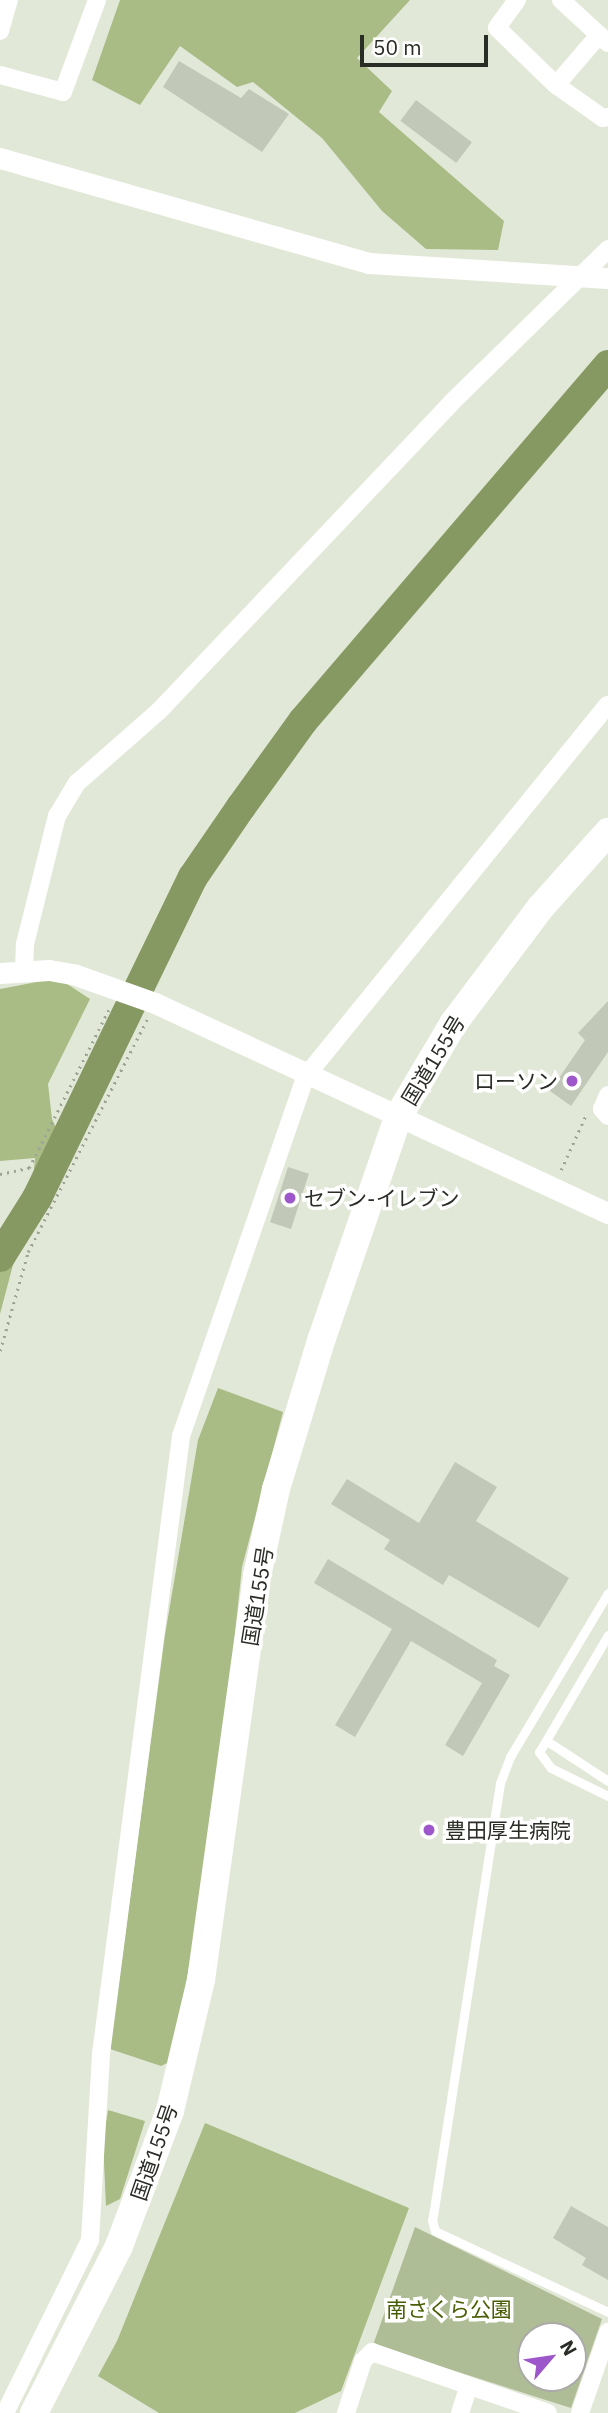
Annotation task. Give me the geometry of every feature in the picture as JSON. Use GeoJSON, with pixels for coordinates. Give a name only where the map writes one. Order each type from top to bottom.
{"type":"FeatureCollection","features":[{"type":"Feature","properties":{"kind":"highway","name":"国道155号"},"geometry":{"type":"LineString","coordinates":[[34,2413],[119,2246],[170,2111],[201,1980],[257,1576],[276,1489],[322,1338],[398,1117],[453,1024],[541,907],[608,832]]}},
{"type":"Feature","properties":{"kind":"street"},"geometry":{"type":"LineString","coordinates":[[0,31],[9,0]]}},
{"type":"Feature","properties":{"kind":"street"},"geometry":{"type":"LineString","coordinates":[[0,75],[63,92],[97,0]]}},
{"type":"Feature","properties":{"kind":"street"},"geometry":{"type":"LineString","coordinates":[[517,0],[497,28],[556,85],[603,118],[608,117]]}},
{"type":"Feature","properties":{"kind":"street"},"geometry":{"type":"LineString","coordinates":[[556,85],[603,39],[561,0]]}},
{"type":"Feature","properties":{"kind":"street"},"geometry":{"type":"LineString","coordinates":[[0,158],[369,263],[608,278]]}},
{"type":"Feature","properties":{"kind":"street"},"geometry":{"type":"LineString","coordinates":[[24,970],[25,944],[57,816],[77,783],[159,711],[451,402],[608,249]]}},
{"type":"Feature","properties":{"kind":"street"},"geometry":{"type":"LineString","coordinates":[[5,2413],[90,2240],[101,2053],[181,1436],[306,1076],[608,705]]}},
{"type":"Feature","properties":{"kind":"street"},"geometry":{"type":"LineString","coordinates":[[0,973],[24,970],[63,972],[155,1003],[306,1076],[608,1213]]}},
{"type":"Feature","properties":{"kind":"street"},"geometry":{"type":"LineString","coordinates":[[580,2413],[608,2333]]}},
{"type":"Feature","properties":{"kind":"street"},"geometry":{"type":"LineString","coordinates":[[346,2413],[363,2361],[372,2352],[548,2413]]}},
{"type":"Feature","properties":{"kind":"street"},"geometry":{"type":"LineString","coordinates":[[460,2413],[469,2386]]}},
{"type":"Feature","properties":{"kind":"lane"},"geometry":{"type":"LineString","coordinates":[[608,1593],[510,1757],[500,1783],[432,2220],[435,2231],[608,2312]]}},
{"type":"Feature","properties":{"kind":"lane"},"geometry":{"type":"LineString","coordinates":[[608,1635],[539,1752],[543,1762],[608,1796]]}},
{"type":"Feature","properties":{"kind":"lane"},"geometry":{"type":"LineString","coordinates":[[547,1741],[608,1780]]}},
{"type":"Feature","properties":{"kind":"path"},"geometry":{"type":"LineString","coordinates":[[0,1174],[29,1168],[119,989]]}},
{"type":"Feature","properties":{"kind":"path"},"geometry":{"type":"LineString","coordinates":[[0,1351],[29,1252],[155,1003]]}},
{"type":"Feature","properties":{"kind":"path"},"geometry":{"type":"LineString","coordinates":[[554,1188],[585,1116],[606,1107]]}},
{"type":"Feature","properties":{"kind":"green space"},"geometry":{"type":"Polygon","coordinates":[[[120,0],[410,0],[357,58],[392,91],[379,112],[504,221],[498,250],[426,249],[382,211],[322,138],[253,82],[237,87],[180,46],[140,105],[92,80],[120,0]]]}},
{"type":"Feature","properties":{"kind":"green space"},"geometry":{"type":"Polygon","coordinates":[[[58,978],[90,999],[48,1084],[52,1119],[64,1145],[63,1173],[13,1265],[0,1314],[0,1252],[11,1248],[30,1212],[35,1158],[0,1161],[0,989],[58,978]]]}},
{"type":"Feature","properties":{"kind":"green space"},"geometry":{"type":"Polygon","coordinates":[[[218,1388],[283,1412],[242,1567],[217,1804],[173,2060],[161,2066],[110,2049],[165,1635],[198,1440],[218,1388]]]}},
{"type":"Feature","properties":{"kind":"green space"},"geometry":{"type":"Polygon","coordinates":[[[108,2110],[145,2121],[120,2199],[106,2206],[103,2141],[108,2110]]]}},
{"type":"Feature","properties":{"kind":"green space"},"geometry":{"type":"Polygon","coordinates":[[[205,2123],[409,2208],[341,2391],[295,2413],[159,2413],[98,2376],[117,2341],[205,2123]]]}},
{"type":"Feature","properties":{"kind":"green space","name":"南さくら公園"},"geometry":{"type":"Polygon","coordinates":[[[415,2227],[602,2319],[587,2362],[587,2322],[517,2322],[517,2391],[373,2345],[415,2227]]]}},
{"type":"Feature","properties":{"kind":"green space","name":"南さくら公園"},"geometry":{"type":"Polygon","coordinates":[[[521,2392],[577,2392],[571,2408],[521,2392]]]}},
{"type":"Feature","properties":{"kind":"building"},"geometry":{"type":"Polygon","coordinates":[[[179,61],[241,98],[249,89],[289,114],[262,152],[163,87],[179,61]]]}},
{"type":"Feature","properties":{"kind":"building"},"geometry":{"type":"Polygon","coordinates":[[[416,100],[472,142],[456,163],[400,121],[416,100]]]}},
{"type":"Feature","properties":{"kind":"building"},"geometry":{"type":"Polygon","coordinates":[[[608,1001],[608,1052],[571,1106],[550,1091],[585,1040],[578,1033],[608,1001]]]}},
{"type":"Feature","properties":{"kind":"building","name":"セブン-イレブン"},"geometry":{"type":"Polygon","coordinates":[[[288,1167],[309,1174],[291,1229],[270,1222],[288,1167]]]}},
{"type":"Feature","properties":{"kind":"building"},"geometry":{"type":"Polygon","coordinates":[[[455,1462],[497,1487],[476,1521],[569,1578],[539,1628],[449,1575],[443,1585],[384,1549],[390,1540],[331,1504],[347,1479],[419,1523],[455,1462]]]}},
{"type":"Feature","properties":{"kind":"building"},"geometry":{"type":"Polygon","coordinates":[[[328,1559],[497,1660],[494,1666],[510,1675],[463,1756],[445,1745],[482,1683],[411,1641],[355,1737],[335,1725],[392,1629],[314,1583],[328,1559]]]}},
{"type":"Feature","properties":{"kind":"building"},"geometry":{"type":"Polygon","coordinates":[[[571,2206],[608,2227],[608,2280],[582,2265],[586,2258],[553,2238],[571,2206]]]}},
{"type":"Feature","properties":{"kind":"waterway"},"geometry":{"type":"LineString","coordinates":[[0,1257],[37,1198],[193,877],[303,721],[608,365]]}},
{"type":"Feature","properties":{"kind":"place","name":"ローソン"},"geometry":{"type":"Point","coordinates":[572,1081]}},
{"type":"Feature","properties":{"kind":"place","name":"セブン-イレブン"},"geometry":{"type":"Point","coordinates":[290,1198]}},
{"type":"Feature","properties":{"kind":"place","name":"豊田厚生病院"},"geometry":{"type":"Point","coordinates":[429,1830]}}]}
